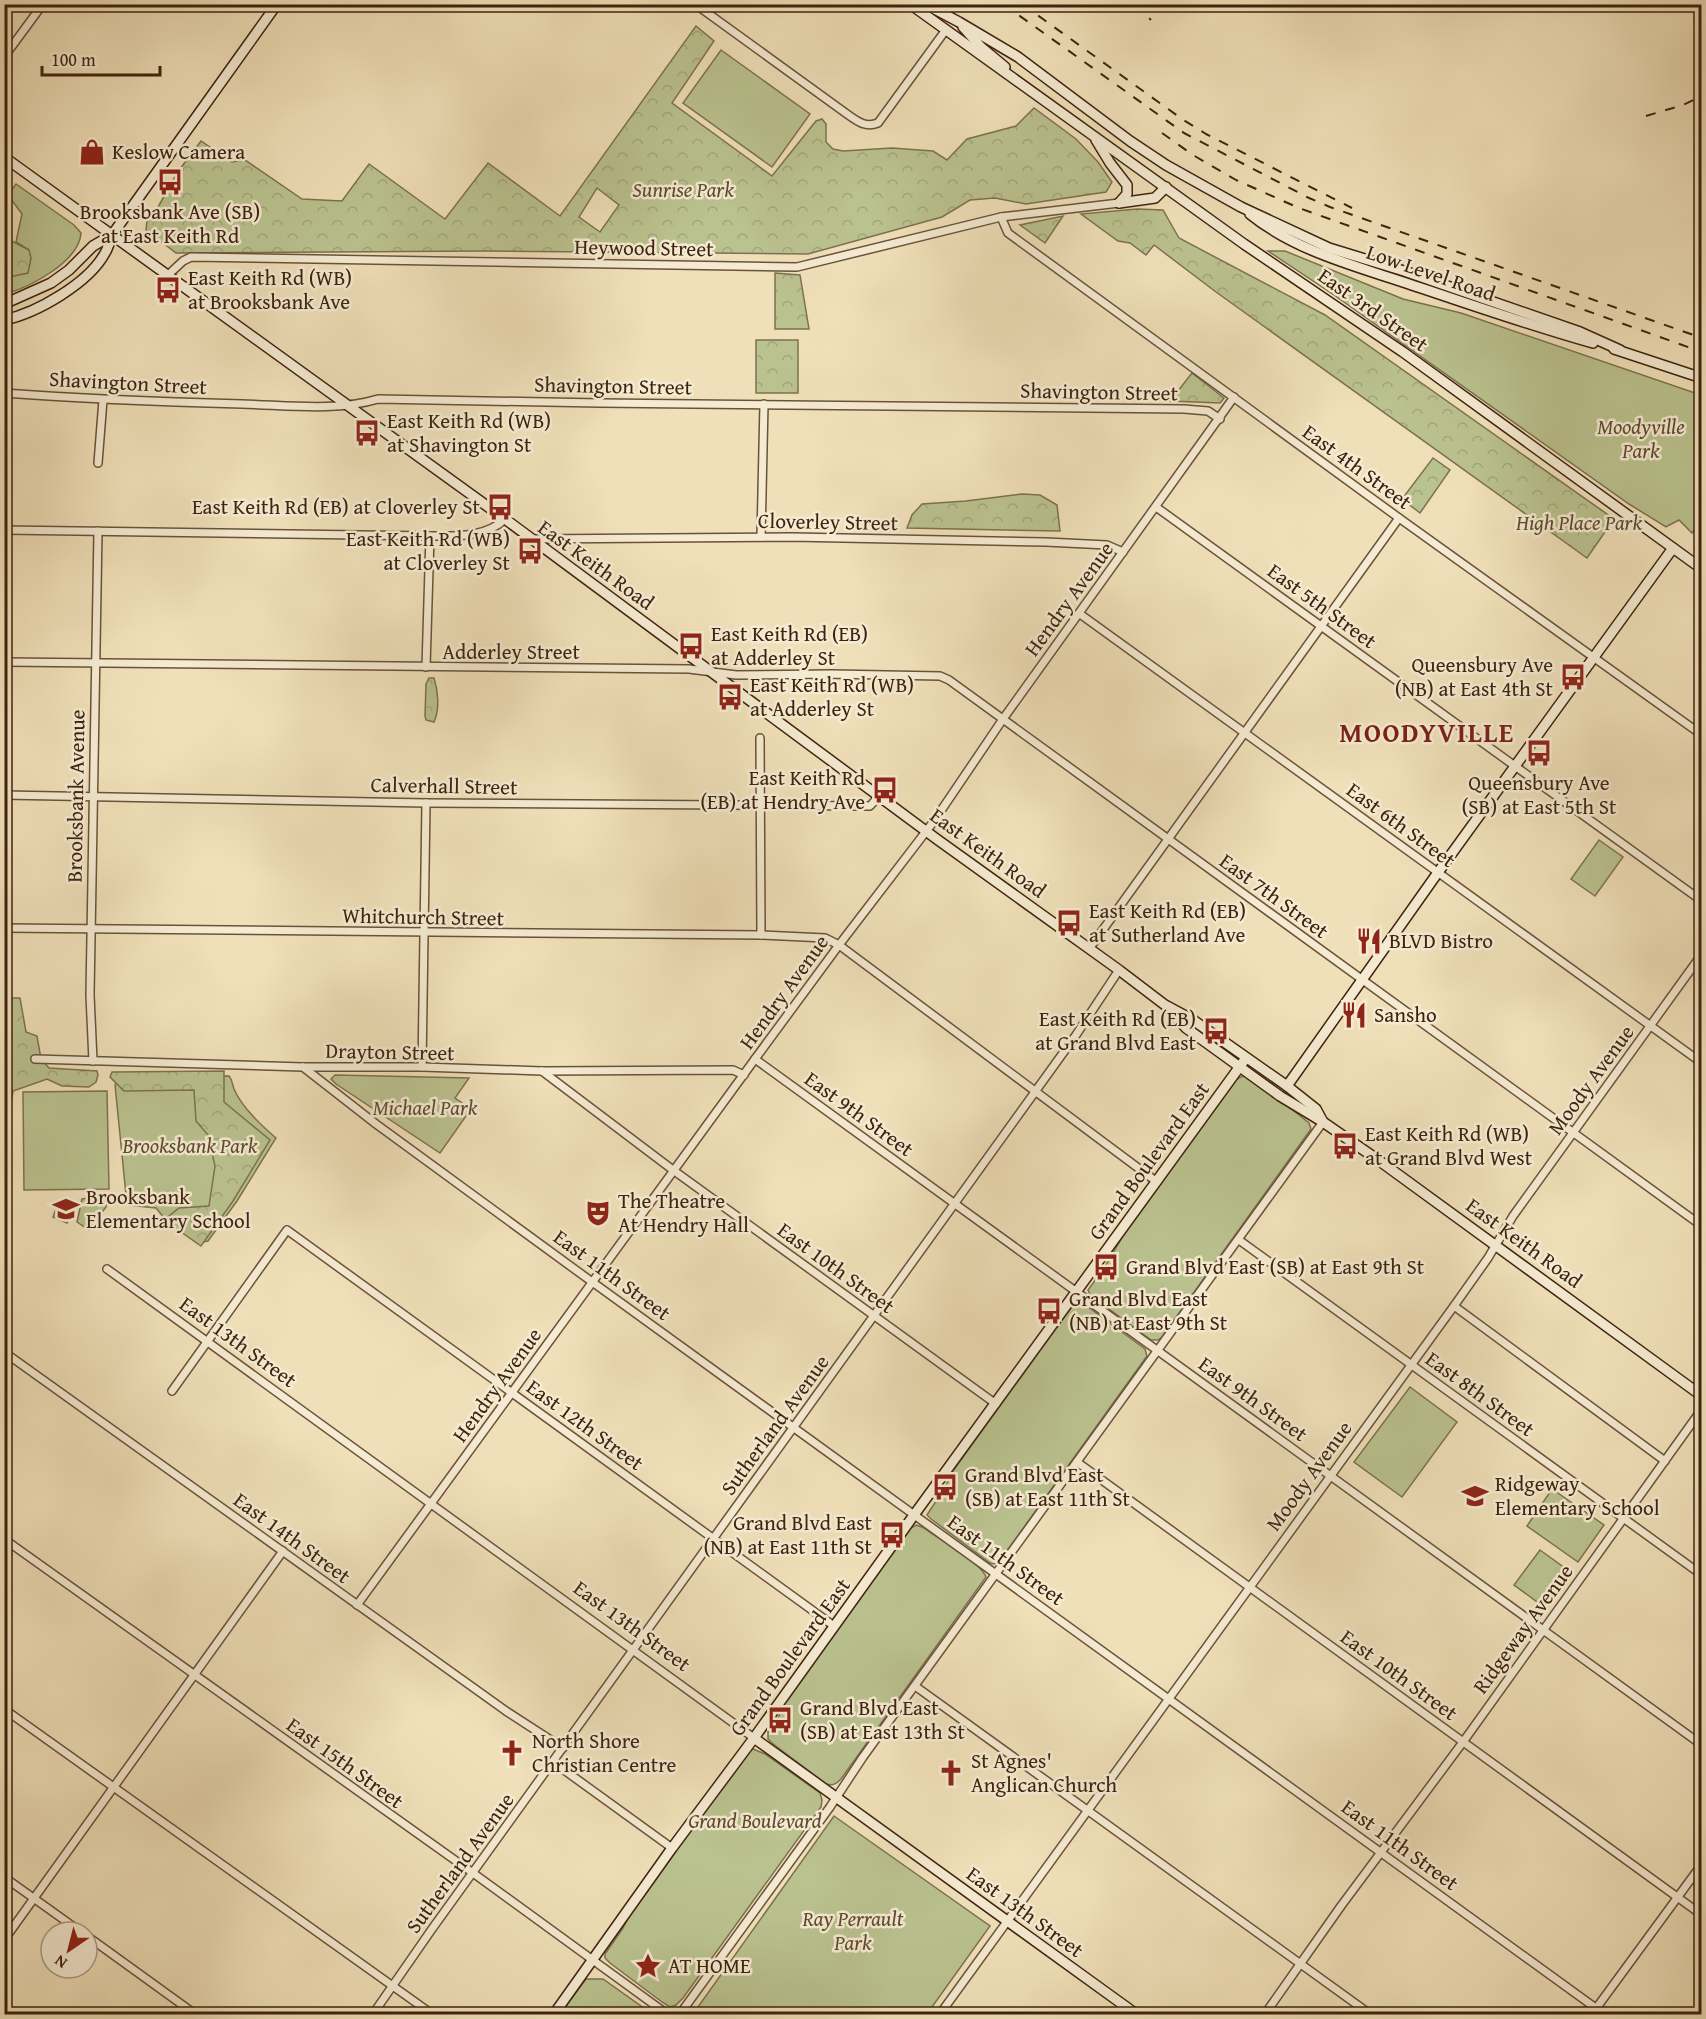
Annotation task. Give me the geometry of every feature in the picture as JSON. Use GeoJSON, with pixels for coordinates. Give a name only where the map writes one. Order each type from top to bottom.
{"type":"FeatureCollection","features":[{"type":"Feature","properties":{"kind":"main road"},"geometry":{"type":"LineString","coordinates":[[4,320],[42,306],[67,292],[87,275],[105,254],[112,235],[277,4]]}},
{"type":"Feature","properties":{"kind":"main road","name":"East 3rd Street"},"geometry":{"type":"LineString","coordinates":[[910,4],[1244,244],[1403,352],[1701,569]]}},
{"type":"Feature","properties":{"kind":"main road"},"geometry":{"type":"LineString","coordinates":[[926,4],[959,22]]}},
{"type":"Feature","properties":{"kind":"main road"},"geometry":{"type":"LineString","coordinates":[[939,4],[959,22]]}},
{"type":"Feature","properties":{"kind":"main road","name":"East 3rd Street"},"geometry":{"type":"LineString","coordinates":[[959,22],[981,47],[1022,84]]}},
{"type":"Feature","properties":{"kind":"main road","name":"Low Level Road"},"geometry":{"type":"LineString","coordinates":[[959,22],[1027,63],[1130,141],[1166,165],[1241,207],[1262,224],[1288,239],[1339,261],[1701,378]]}},
{"type":"Feature","properties":{"kind":"main road"},"geometry":{"type":"LineString","coordinates":[[1093,136],[1110,164],[1127,185],[1127,194],[1119,203]]}},
{"type":"Feature","properties":{"kind":"main road","name":"East Keith Road"},"geometry":{"type":"LineString","coordinates":[[4,157],[505,519],[926,831],[1119,970],[1165,1005],[1186,1028],[1239,1067],[1295,1106],[1323,1122],[1495,1244],[1701,1396]]}},
{"type":"Feature","properties":{"kind":"main road"},"geometry":{"type":"LineString","coordinates":[[1119,203],[1155,198],[1166,187]]}},
{"type":"Feature","properties":{"kind":"main road"},"geometry":{"type":"LineString","coordinates":[[4,304],[51,283],[69,270],[93,246],[112,235]]}},
{"type":"Feature","properties":{"kind":"main road"},"geometry":{"type":"LineString","coordinates":[[1260,1082],[1276,1088],[1287,1086],[1673,548]]}},
{"type":"Feature","properties":{"kind":"main road","name":"East Keith Road"},"geometry":{"type":"LineString","coordinates":[[1165,1005],[1178,1010],[1287,1086],[1316,1109],[1323,1122]]}},
{"type":"Feature","properties":{"kind":"main road","name":"Grand Boulevard East"},"geometry":{"type":"LineString","coordinates":[[554,2014],[1246,1058]]}},
{"type":"Feature","properties":{"kind":"main road"},"geometry":{"type":"LineString","coordinates":[[1287,1086],[1288,1096],[1295,1106]]}},
{"type":"Feature","properties":{"kind":"main road","name":"East 13th Street"},"geometry":{"type":"LineString","coordinates":[[754,1738],[1136,2014]]}},
{"type":"Feature","properties":{"kind":"street"},"geometry":{"type":"LineString","coordinates":[[4,57],[43,4]]}},
{"type":"Feature","properties":{"kind":"street"},"geometry":{"type":"LineString","coordinates":[[694,4],[847,114],[870,126],[878,123],[945,31]]}},
{"type":"Feature","properties":{"kind":"street","name":"Heywood Street"},"geometry":{"type":"LineString","coordinates":[[168,275],[191,257],[797,267],[1001,217],[1119,203]]}},
{"type":"Feature","properties":{"kind":"street","name":"East 4th Street"},"geometry":{"type":"LineString","coordinates":[[1001,217],[1008,233],[1701,735]]}},
{"type":"Feature","properties":{"kind":"street","name":"Shavington Street"},"geometry":{"type":"LineString","coordinates":[[4,393],[103,400],[326,407],[378,399],[1184,409],[1208,411],[1220,418]]}},
{"type":"Feature","properties":{"kind":"street","name":"Hendry Avenue"},"geometry":{"type":"LineString","coordinates":[[357,1605],[755,1059],[926,831],[1003,719],[1234,397]]}},
{"type":"Feature","properties":{"kind":"street"},"geometry":{"type":"LineString","coordinates":[[98,463],[103,400]]}},
{"type":"Feature","properties":{"kind":"street"},"geometry":{"type":"LineString","coordinates":[[761,537],[764,404]]}},
{"type":"Feature","properties":{"kind":"street","name":"East 5th Street"},"geometry":{"type":"LineString","coordinates":[[1156,507],[1701,901]]}},
{"type":"Feature","properties":{"kind":"street"},"geometry":{"type":"LineString","coordinates":[[1089,949],[1399,518]]}},
{"type":"Feature","properties":{"kind":"street"},"geometry":{"type":"LineString","coordinates":[[4,530],[430,536],[465,535],[499,525],[505,519]]}},
{"type":"Feature","properties":{"kind":"street","name":"Brooksbank Avenue"},"geometry":{"type":"LineString","coordinates":[[93,1061],[90,995],[98,531]]}},
{"type":"Feature","properties":{"kind":"street"},"geometry":{"type":"LineString","coordinates":[[426,667],[430,536]]}},
{"type":"Feature","properties":{"kind":"street","name":"Cloverley Street"},"geometry":{"type":"LineString","coordinates":[[531,539],[761,537],[1046,542],[1107,545],[1123,552]]}},
{"type":"Feature","properties":{"kind":"street","name":"East 6th Street"},"geometry":{"type":"LineString","coordinates":[[1080,614],[1701,1063]]}},
{"type":"Feature","properties":{"kind":"street","name":"Adderley Street"},"geometry":{"type":"LineString","coordinates":[[4,662],[689,669],[736,675],[940,676],[1003,719]]}},
{"type":"Feature","properties":{"kind":"street","name":"East 7th Street"},"geometry":{"type":"LineString","coordinates":[[1003,719],[1701,1226]]}},
{"type":"Feature","properties":{"kind":"street"},"geometry":{"type":"LineString","coordinates":[[760,738],[761,935]]}},
{"type":"Feature","properties":{"kind":"street","name":"Calverhall Street"},"geometry":{"type":"LineString","coordinates":[[4,795],[426,803],[870,806],[880,795]]}},
{"type":"Feature","properties":{"kind":"street"},"geometry":{"type":"LineString","coordinates":[[423,1067],[426,803]]}},
{"type":"Feature","properties":{"kind":"street","name":"Whitchurch Street"},"geometry":{"type":"LineString","coordinates":[[4,928],[424,934],[761,935],[825,938],[839,945]]}},
{"type":"Feature","properties":{"kind":"street"},"geometry":{"type":"LineString","coordinates":[[839,945],[1157,1182]]}},
{"type":"Feature","properties":{"kind":"street","name":"Moody Avenue"},"geometry":{"type":"LineString","coordinates":[[940,2014],[1454,1306],[1573,1132],[1701,954]]}},
{"type":"Feature","properties":{"kind":"street","name":"Sutherland Avenue"},"geometry":{"type":"LineString","coordinates":[[373,2014],[1076,1035],[1119,970]]}},
{"type":"Feature","properties":{"kind":"street","name":"Drayton Street"},"geometry":{"type":"LineString","coordinates":[[35,1059],[542,1071],[733,1070],[744,1075]]}},
{"type":"Feature","properties":{"kind":"street","name":"East 9th Street"},"geometry":{"type":"LineString","coordinates":[[755,1059],[1701,1745]]}},
{"type":"Feature","properties":{"kind":"street","name":"East 11th Street"},"geometry":{"type":"LineString","coordinates":[[303,1067],[376,1124],[592,1282],[1381,1852],[1594,2012],[1604,2014]]}},
{"type":"Feature","properties":{"kind":"street","name":"East 10th Street"},"geometry":{"type":"LineString","coordinates":[[542,1071],[996,1404]]}},
{"type":"Feature","properties":{"kind":"street"},"geometry":{"type":"LineString","coordinates":[[680,2014],[1323,1122]]}},
{"type":"Feature","properties":{"kind":"street","name":"East 12th Street"},"geometry":{"type":"LineString","coordinates":[[206,1341],[287,1230],[834,1626]]}},
{"type":"Feature","properties":{"kind":"street","name":"East 8th Street"},"geometry":{"type":"LineString","coordinates":[[1239,1240],[1701,1575]]}},
{"type":"Feature","properties":{"kind":"street","name":"East 13th Street"},"geometry":{"type":"LineString","coordinates":[[107,1269],[754,1738]]}},
{"type":"Feature","properties":{"kind":"street"},"geometry":{"type":"LineString","coordinates":[[1454,1306],[1665,1461]]}},
{"type":"Feature","properties":{"kind":"street"},"geometry":{"type":"LineString","coordinates":[[172,1391],[206,1341]]}},
{"type":"Feature","properties":{"kind":"street","name":"East 14th Street"},"geometry":{"type":"LineString","coordinates":[[4,1352],[506,1711],[563,1748]]}},
{"type":"Feature","properties":{"kind":"street","name":"Ridgeway Avenue"},"geometry":{"type":"LineString","coordinates":[[1265,2014],[1701,1409]]}},
{"type":"Feature","properties":{"kind":"street","name":"East 10th Street"},"geometry":{"type":"LineString","coordinates":[[1077,1462],[1701,1915]]}},
{"type":"Feature","properties":{"kind":"street","name":"East 15th Street"},"geometry":{"type":"LineString","coordinates":[[4,1539],[667,2014]]}},
{"type":"Feature","properties":{"kind":"street"},"geometry":{"type":"LineString","coordinates":[[4,1940],[283,1551]]}},
{"type":"Feature","properties":{"kind":"street"},"geometry":{"type":"LineString","coordinates":[[915,1686],[1370,2014]]}},
{"type":"Feature","properties":{"kind":"street"},"geometry":{"type":"LineString","coordinates":[[4,1709],[432,2014]]}},
{"type":"Feature","properties":{"kind":"street"},"geometry":{"type":"LineString","coordinates":[[553,1762],[672,1848]]}},
{"type":"Feature","properties":{"kind":"street"},"geometry":{"type":"LineString","coordinates":[[1594,2012],[1701,1864]]}},
{"type":"Feature","properties":{"kind":"street"},"geometry":{"type":"LineString","coordinates":[[4,1877],[64,1920]]}},
{"type":"Feature","properties":{"kind":"street"},"geometry":{"type":"LineString","coordinates":[[99,1945],[195,2014]]}},
{"type":"Feature","properties":{"kind":"green space","name":"Sunrise Park"},"geometry":{"type":"Polygon","coordinates":[[[696,26],[714,41],[672,103],[772,176],[816,121],[822,119],[826,124],[826,142],[833,149],[843,151],[892,148],[933,151],[947,160],[967,139],[1016,126],[1034,108],[1076,139],[1098,162],[1112,182],[1106,192],[1026,204],[995,198],[970,200],[942,217],[808,254],[484,251],[176,253],[146,230],[147,221],[158,207],[177,173],[201,141],[232,162],[245,160],[302,199],[342,201],[369,164],[445,219],[488,163],[560,216],[696,26]],[[597,188],[579,217],[600,232],[619,205],[597,188]]]}},
{"type":"Feature","properties":{"kind":"green space"},"geometry":{"type":"Polygon","coordinates":[[[721,50],[810,114],[772,167],[683,103],[721,50]]]}},
{"type":"Feature","properties":{"kind":"green space"},"geometry":{"type":"Polygon","coordinates":[[[16,184],[74,225],[81,233],[72,254],[52,272],[27,286],[5,294],[5,275],[9,277],[29,250],[16,242],[22,214],[8,195],[16,184]]]}},
{"type":"Feature","properties":{"kind":"green space","name":"High Place Park"},"geometry":{"type":"Polygon","coordinates":[[[1137,209],[1163,210],[1179,238],[1325,315],[1614,519],[1587,558],[1154,245],[1146,255],[1130,243],[1118,241],[1081,214],[1137,209]]]}},
{"type":"Feature","properties":{"kind":"green space"},"geometry":{"type":"Polygon","coordinates":[[[1063,216],[1045,243],[1020,225],[1063,216]]]}},
{"type":"Feature","properties":{"kind":"green space"},"geometry":{"type":"Polygon","coordinates":[[[4,237],[29,250],[31,258],[28,273],[9,277],[5,275],[4,237]]]}},
{"type":"Feature","properties":{"kind":"green space","name":"Moodyville Park"},"geometry":{"type":"Polygon","coordinates":[[[1268,251],[1285,251],[1403,299],[1461,313],[1701,395],[1701,519],[1692,533],[1679,520],[1666,527],[1629,504],[1334,295],[1268,251]]]}},
{"type":"Feature","properties":{"kind":"green space"},"geometry":{"type":"Polygon","coordinates":[[[775,273],[800,275],[809,329],[775,329],[775,273]]]}},
{"type":"Feature","properties":{"kind":"green space"},"geometry":{"type":"Polygon","coordinates":[[[756,340],[798,340],[798,393],[756,393],[756,340]]]}},
{"type":"Feature","properties":{"kind":"green space"},"geometry":{"type":"Polygon","coordinates":[[[1192,373],[1224,398],[1220,403],[1170,401],[1192,373]]]}},
{"type":"Feature","properties":{"kind":"green space"},"geometry":{"type":"Polygon","coordinates":[[[1433,458],[1450,470],[1420,513],[1402,499],[1433,458]]]}},
{"type":"Feature","properties":{"kind":"green space"},"geometry":{"type":"Polygon","coordinates":[[[1022,494],[1040,495],[1057,505],[1060,531],[907,528],[912,515],[922,504],[1022,494]]]}},
{"type":"Feature","properties":{"kind":"green space"},"geometry":{"type":"Polygon","coordinates":[[[429,678],[434,678],[437,694],[438,706],[434,722],[426,720],[425,716],[426,684],[429,678]]]}},
{"type":"Feature","properties":{"kind":"green space"},"geometry":{"type":"Polygon","coordinates":[[[1599,840],[1623,857],[1595,896],[1571,879],[1599,840]]]}},
{"type":"Feature","properties":{"kind":"green space"},"geometry":{"type":"Polygon","coordinates":[[[5,998],[20,998],[26,1032],[37,1036],[41,1059],[49,1068],[97,1071],[98,1075],[96,1082],[89,1087],[62,1086],[47,1079],[13,1091],[9,1116],[9,1168],[5,1183],[5,998]]]}},
{"type":"Feature","properties":{"kind":"green space"},"geometry":{"type":"Polygon","coordinates":[[[224,1071],[224,1102],[270,1140],[233,1201],[201,1246],[164,1220],[179,1208],[209,1206],[215,1166],[208,1135],[196,1121],[194,1090],[124,1091],[110,1077],[112,1072],[224,1071]]]}},
{"type":"Feature","properties":{"kind":"green space","name":"Michael Park"},"geometry":{"type":"Polygon","coordinates":[[[335,1075],[469,1078],[455,1098],[471,1109],[440,1153],[336,1084],[331,1079],[335,1075]]]}},
{"type":"Feature","properties":{"kind":"green space"},"geometry":{"type":"Polygon","coordinates":[[[1245,1075],[1309,1123],[1311,1129],[1162,1337],[1158,1340],[1151,1340],[1090,1295],[1088,1290],[1123,1236],[1237,1079],[1245,1075]]]}},
{"type":"Feature","properties":{"kind":"green space","name":"Brooksbank Park"},"geometry":{"type":"Polygon","coordinates":[[[229,1076],[234,1089],[247,1109],[276,1138],[237,1201],[208,1241],[197,1243],[165,1219],[156,1208],[127,1205],[115,1085],[119,1077],[229,1076]]]}},
{"type":"Feature","properties":{"kind":"green space"},"geometry":{"type":"Polygon","coordinates":[[[107,1091],[109,1189],[24,1190],[23,1092],[107,1091]]]}},
{"type":"Feature","properties":{"kind":"green space"},"geometry":{"type":"Polygon","coordinates":[[[100,1196],[107,1199],[106,1207],[89,1230],[77,1222],[82,1199],[100,1196]]]}},
{"type":"Feature","properties":{"kind":"green space"},"geometry":{"type":"Polygon","coordinates":[[[59,1201],[74,1206],[67,1223],[53,1217],[59,1201]]]}},
{"type":"Feature","properties":{"kind":"green space"},"geometry":{"type":"Polygon","coordinates":[[[1078,1302],[1084,1304],[1145,1349],[1147,1356],[999,1562],[990,1563],[927,1515],[953,1471],[1073,1305],[1078,1302]]]}},
{"type":"Feature","properties":{"kind":"green space"},"geometry":{"type":"Polygon","coordinates":[[[1410,1387],[1457,1422],[1402,1497],[1354,1462],[1410,1387]]]}},
{"type":"Feature","properties":{"kind":"green space"},"geometry":{"type":"Polygon","coordinates":[[[1552,1489],[1604,1525],[1578,1562],[1527,1526],[1552,1489]]]}},
{"type":"Feature","properties":{"kind":"green space","name":"Grand Boulevard"},"geometry":{"type":"Polygon","coordinates":[[[916,1525],[968,1558],[986,1577],[841,1779],[831,1785],[826,1784],[772,1743],[768,1739],[768,1731],[779,1716],[785,1702],[911,1528],[916,1525]]]}},
{"type":"Feature","properties":{"kind":"green space"},"geometry":{"type":"Polygon","coordinates":[[[1540,1550],[1569,1571],[1544,1607],[1514,1585],[1540,1550]]]}},
{"type":"Feature","properties":{"kind":"green space","name":"Grand Boulevard"},"geometry":{"type":"Polygon","coordinates":[[[753,1749],[765,1754],[820,1793],[821,1807],[683,1998],[670,2007],[610,1963],[605,1958],[605,1954],[629,1916],[747,1753],[753,1749]]]}},
{"type":"Feature","properties":{"kind":"green space","name":"Ray Perrault Park"},"geometry":{"type":"Polygon","coordinates":[[[834,1816],[990,1926],[927,2014],[693,2014],[834,1816]]]}},
{"type":"Feature","properties":{"kind":"green space"},"geometry":{"type":"Polygon","coordinates":[[[586,1979],[603,1979],[651,2013],[658,2014],[560,2014],[586,1979]]]}},
{"type":"Feature","properties":{"kind":"railway"},"geometry":{"type":"LineString","coordinates":[[1003,4],[1184,133],[1309,198],[1702,338]]}},
{"type":"Feature","properties":{"kind":"railway"},"geometry":{"type":"LineString","coordinates":[[1022,4],[1206,134],[1352,208]]}},
{"type":"Feature","properties":{"kind":"railway"},"geometry":{"type":"LineString","coordinates":[[1135,4],[1151,20]]}},
{"type":"Feature","properties":{"kind":"railway"},"geometry":{"type":"LineString","coordinates":[[1646,116],[1683,105],[1702,96]]}},
{"type":"Feature","properties":{"kind":"railway"},"geometry":{"type":"LineString","coordinates":[[1162,133],[1193,155],[1236,180],[1299,208],[1702,352]]}},
{"type":"Feature","properties":{"kind":"place","name":"Keslow Camera"},"geometry":{"type":"Point","coordinates":[92,152]}},
{"type":"Feature","properties":{"kind":"place","name":"Brooksbank Ave (SB) at East Keith Rd"},"geometry":{"type":"Point","coordinates":[170,182]}},
{"type":"Feature","properties":{"kind":"place","name":"East Keith Rd (WB) at Brooksbank Ave"},"geometry":{"type":"Point","coordinates":[168,290]}},
{"type":"Feature","properties":{"kind":"place","name":"East Keith Rd (WB) at Shavington St"},"geometry":{"type":"Point","coordinates":[367,433]}},
{"type":"Feature","properties":{"kind":"place","name":"East Keith Rd (EB) at Cloverley St"},"geometry":{"type":"Point","coordinates":[500,507]}},
{"type":"Feature","properties":{"kind":"place","name":"East Keith Rd (WB) at Cloverley St"},"geometry":{"type":"Point","coordinates":[530,551]}},
{"type":"Feature","properties":{"kind":"place","name":"East Keith Rd (EB) at Adderley St"},"geometry":{"type":"Point","coordinates":[691,646]}},
{"type":"Feature","properties":{"kind":"place","name":"Queensbury Ave (NB) at East 4th St"},"geometry":{"type":"Point","coordinates":[1573,677]}},
{"type":"Feature","properties":{"kind":"place","name":"East Keith Rd (WB) at Adderley St"},"geometry":{"type":"Point","coordinates":[730,697]}},
{"type":"Feature","properties":{"kind":"place","name":"Queensbury Ave (SB) at East 5th St"},"geometry":{"type":"Point","coordinates":[1539,753]}},
{"type":"Feature","properties":{"kind":"place","name":"East Keith Rd (EB) at Hendry Ave"},"geometry":{"type":"Point","coordinates":[885,790]}},
{"type":"Feature","properties":{"kind":"place","name":"East Keith Rd (EB) at Sutherland Ave"},"geometry":{"type":"Point","coordinates":[1069,923]}},
{"type":"Feature","properties":{"kind":"place","name":"BLVD Bistro"},"geometry":{"type":"Point","coordinates":[1369,941]}},
{"type":"Feature","properties":{"kind":"place","name":"Sansho"},"geometry":{"type":"Point","coordinates":[1354,1015]}},
{"type":"Feature","properties":{"kind":"place","name":"East Keith Rd (EB) at Grand Blvd East"},"geometry":{"type":"Point","coordinates":[1216,1031]}},
{"type":"Feature","properties":{"kind":"place","name":"East Keith Rd (WB) at Grand Blvd West"},"geometry":{"type":"Point","coordinates":[1345,1146]}},
{"type":"Feature","properties":{"kind":"place","name":"Brooksbank Elementary School"},"geometry":{"type":"Point","coordinates":[66,1209]}},
{"type":"Feature","properties":{"kind":"place","name":"The Theatre At Hendry Hall"},"geometry":{"type":"Point","coordinates":[598,1213]}},
{"type":"Feature","properties":{"kind":"place","name":"Grand Blvd East (SB) at East 9th St"},"geometry":{"type":"Point","coordinates":[1106,1267]}},
{"type":"Feature","properties":{"kind":"place","name":"Grand Blvd East (NB) at East 9th St"},"geometry":{"type":"Point","coordinates":[1049,1311]}},
{"type":"Feature","properties":{"kind":"place","name":"Grand Blvd East (SB) at East 11th St"},"geometry":{"type":"Point","coordinates":[945,1487]}},
{"type":"Feature","properties":{"kind":"place","name":"Ridgeway Elementary School"},"geometry":{"type":"Point","coordinates":[1475,1496]}},
{"type":"Feature","properties":{"kind":"place","name":"Grand Blvd East (NB) at East 11th St"},"geometry":{"type":"Point","coordinates":[892,1535]}},
{"type":"Feature","properties":{"kind":"place","name":"Grand Blvd East (SB) at East 13th St"},"geometry":{"type":"Point","coordinates":[780,1720]}},
{"type":"Feature","properties":{"kind":"place","name":"North Shore Christian Centre"},"geometry":{"type":"Point","coordinates":[512,1753]}},
{"type":"Feature","properties":{"kind":"place","name":"St Agnes' Anglican Church"},"geometry":{"type":"Point","coordinates":[951,1773]}},
{"type":"Feature","properties":{"kind":"place","name":"AT HOME"},"geometry":{"type":"Point","coordinates":[648,1966]}},
{"type":"Feature","properties":{"kind":"district","name":"MOODYVILLE"},"geometry":{"type":"Point","coordinates":[1427,733]}}]}
